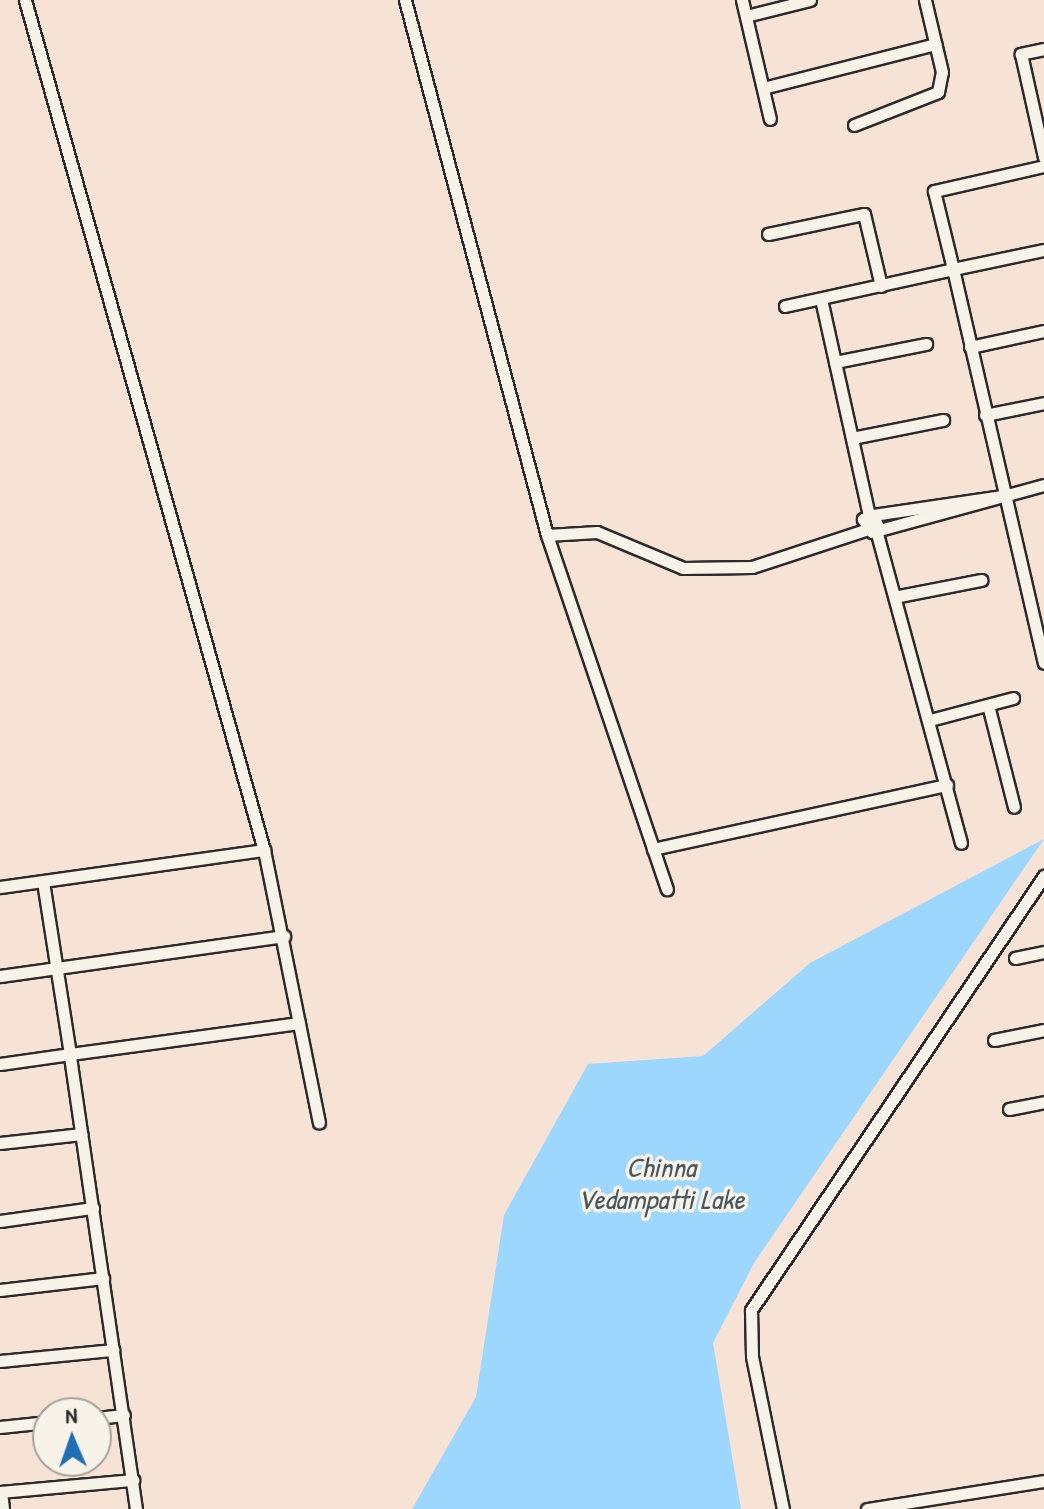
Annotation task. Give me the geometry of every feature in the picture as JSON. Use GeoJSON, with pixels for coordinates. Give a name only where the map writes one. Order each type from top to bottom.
{"type":"FeatureCollection","features":[{"type":"Feature","properties":{"kind":"street"},"geometry":{"type":"LineString","coordinates":[[25,0],[264,850],[284,936],[319,1122]]}},
{"type":"Feature","properties":{"kind":"street"},"geometry":{"type":"LineString","coordinates":[[405,0],[547,535],[667,889]]}},
{"type":"Feature","properties":{"kind":"street"},"geometry":{"type":"LineString","coordinates":[[742,0],[770,119]]}},
{"type":"Feature","properties":{"kind":"street"},"geometry":{"type":"LineString","coordinates":[[746,16],[810,0]]}},
{"type":"Feature","properties":{"kind":"street"},"geometry":{"type":"LineString","coordinates":[[854,125],[938,92],[935,44],[925,0]]}},
{"type":"Feature","properties":{"kind":"street"},"geometry":{"type":"LineString","coordinates":[[763,88],[935,44]]}},
{"type":"Feature","properties":{"kind":"street"},"geometry":{"type":"LineString","coordinates":[[1044,49],[1021,54],[1044,157]]}},
{"type":"Feature","properties":{"kind":"street"},"geometry":{"type":"LineString","coordinates":[[1044,166],[934,191],[1044,663]]}},
{"type":"Feature","properties":{"kind":"street"},"geometry":{"type":"LineString","coordinates":[[768,234],[864,214],[881,286]]}},
{"type":"Feature","properties":{"kind":"street"},"geometry":{"type":"LineString","coordinates":[[785,306],[1044,250]]}},
{"type":"Feature","properties":{"kind":"street"},"geometry":{"type":"LineString","coordinates":[[821,299],[873,529],[899,596],[961,843]]}},
{"type":"Feature","properties":{"kind":"street"},"geometry":{"type":"LineString","coordinates":[[970,347],[1044,331]]}},
{"type":"Feature","properties":{"kind":"street"},"geometry":{"type":"LineString","coordinates":[[835,362],[926,344]]}},
{"type":"Feature","properties":{"kind":"street"},"geometry":{"type":"LineString","coordinates":[[985,415],[1044,403]]}},
{"type":"Feature","properties":{"kind":"street"},"geometry":{"type":"LineString","coordinates":[[852,438],[943,420]]}},
{"type":"Feature","properties":{"kind":"street"},"geometry":{"type":"LineString","coordinates":[[547,535],[597,532],[683,568],[752,567],[873,529],[1044,485]]}},
{"type":"Feature","properties":{"kind":"street"},"geometry":{"type":"LineString","coordinates":[[871,515],[1006,496]]}},
{"type":"Feature","properties":{"kind":"street"},"geometry":{"type":"LineString","coordinates":[[899,596],[981,580]]}},
{"type":"Feature","properties":{"kind":"street"},"geometry":{"type":"LineString","coordinates":[[930,720],[1013,698]]}},
{"type":"Feature","properties":{"kind":"street"},"geometry":{"type":"LineString","coordinates":[[988,705],[1014,807]]}},
{"type":"Feature","properties":{"kind":"street"},"geometry":{"type":"LineString","coordinates":[[653,849],[947,785]]}},
{"type":"Feature","properties":{"kind":"street"},"geometry":{"type":"LineString","coordinates":[[0,887],[264,850]]}},
{"type":"Feature","properties":{"kind":"street"},"geometry":{"type":"LineString","coordinates":[[783,1509],[752,1356],[751,1310],[1044,876]]}},
{"type":"Feature","properties":{"kind":"street"},"geometry":{"type":"LineString","coordinates":[[43,881],[136,1509]]}},
{"type":"Feature","properties":{"kind":"street"},"geometry":{"type":"LineString","coordinates":[[0,976],[284,936]]}},
{"type":"Feature","properties":{"kind":"street"},"geometry":{"type":"LineString","coordinates":[[1015,958],[1044,952]]}},
{"type":"Feature","properties":{"kind":"street"},"geometry":{"type":"LineString","coordinates":[[0,1064],[299,1023]]}},
{"type":"Feature","properties":{"kind":"street"},"geometry":{"type":"LineString","coordinates":[[994,1040],[1044,1030]]}},
{"type":"Feature","properties":{"kind":"street"},"geometry":{"type":"LineString","coordinates":[[1009,1109],[1044,1102]]}},
{"type":"Feature","properties":{"kind":"street"},"geometry":{"type":"LineString","coordinates":[[0,1143],[82,1134]]}},
{"type":"Feature","properties":{"kind":"street"},"geometry":{"type":"LineString","coordinates":[[0,1221],[93,1208]]}},
{"type":"Feature","properties":{"kind":"street"},"geometry":{"type":"LineString","coordinates":[[0,1290],[103,1278]]}},
{"type":"Feature","properties":{"kind":"street"},"geometry":{"type":"LineString","coordinates":[[0,1361],[113,1350]]}},
{"type":"Feature","properties":{"kind":"street"},"geometry":{"type":"LineString","coordinates":[[112,1416],[124,1415]]}},
{"type":"Feature","properties":{"kind":"street"},"geometry":{"type":"LineString","coordinates":[[0,1427],[32,1424]]}},
{"type":"Feature","properties":{"kind":"street"},"geometry":{"type":"LineString","coordinates":[[3,1509],[1,1492],[133,1480]]}},
{"type":"Feature","properties":{"kind":"street"},"geometry":{"type":"LineString","coordinates":[[867,1509],[1044,1481]]}},
{"type":"Feature","properties":{"kind":"water","name":"Chinna Vedampatti Lake"},"geometry":{"type":"Polygon","coordinates":[[[1044,839],[754,1263],[713,1343],[741,1509],[412,1509],[476,1397],[504,1215],[588,1064],[703,1056],[810,963],[1044,839]]]}}]}
